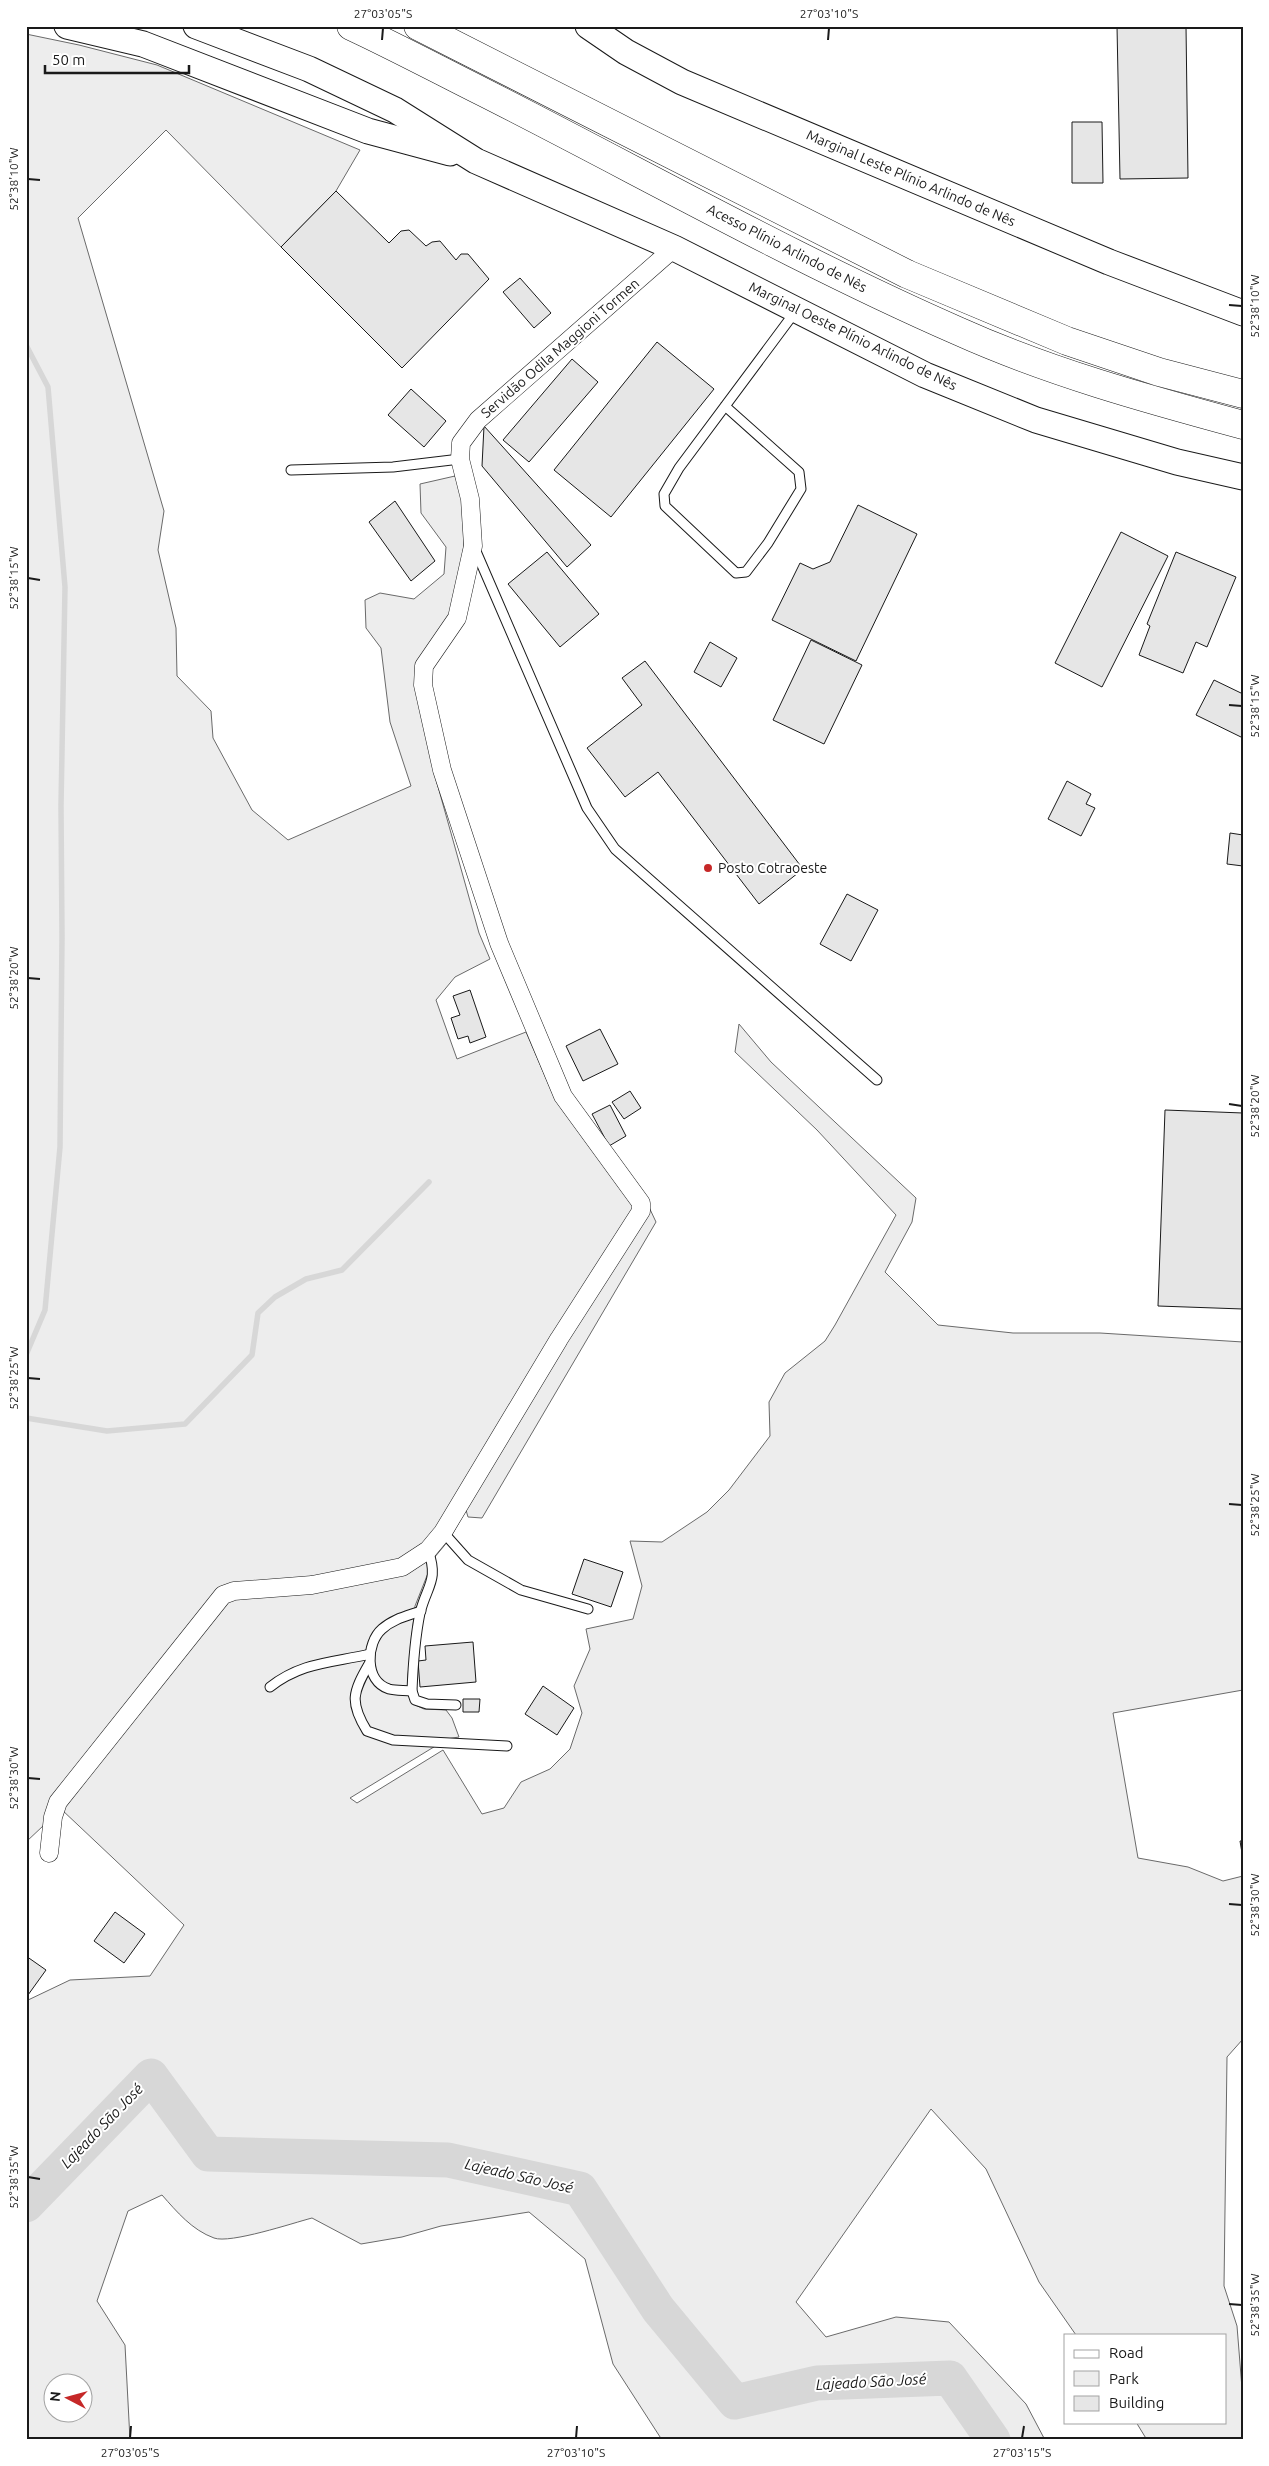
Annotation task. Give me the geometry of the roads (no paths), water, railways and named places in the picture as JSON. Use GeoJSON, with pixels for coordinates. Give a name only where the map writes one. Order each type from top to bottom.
{"type":"FeatureCollection","features":[{"type":"Feature","properties":{"kind":"highway","name":"Acesso Plínio Arlindo de Nês"},"geometry":{"type":"LineString","coordinates":[[351,26],[580,142],[790,252],[959,332],[1062,371],[1150,399],[1243,425]]}},
{"type":"Feature","properties":{"kind":"highway"},"geometry":{"type":"LineString","coordinates":[[418,26],[907,274],[1067,341],[1159,372],[1243,394]]}},
{"type":"Feature","properties":{"kind":"main road","name":"Marginal Oeste Plínio Arlindo de Nês"},"geometry":{"type":"LineString","coordinates":[[67,26],[145,35],[368,131],[476,160]]}},
{"type":"Feature","properties":{"kind":"main road","name":"Marginal Oeste Plínio Arlindo de Nês"},"geometry":{"type":"LineString","coordinates":[[196,26],[309,69],[395,110],[476,160],[674,248],[925,375],[1036,420],[1177,462],[1243,477]]}},
{"type":"Feature","properties":{"kind":"main road","name":"Marginal Leste Plínio Arlindo de Nês"},"geometry":{"type":"LineString","coordinates":[[588,26],[626,52],[682,82],[1109,262],[1243,313]]}},
{"type":"Feature","properties":{"kind":"street","name":"Servidão Odila Maggioni Tormen"},"geometry":{"type":"LineString","coordinates":[[460,459],[462,443],[478,420],[674,248]]}},
{"type":"Feature","properties":{"kind":"street"},"geometry":{"type":"LineString","coordinates":[[49,1853],[52,1817],[58,1802],[223,1595],[234,1591],[312,1585],[402,1567],[428,1550],[443,1532],[559,1339],[641,1211],[641,1203],[563,1096],[499,943],[442,770],[422,685],[424,666],[457,618],[474,546],[470,499],[460,459]]}},
{"type":"Feature","properties":{"kind":"lane"},"geometry":{"type":"LineString","coordinates":[[726,406],[799,472],[801,489],[768,543],[746,572],[736,573],[665,506],[664,494],[679,468],[797,310]]}},
{"type":"Feature","properties":{"kind":"lane"},"geometry":{"type":"LineString","coordinates":[[290,470],[393,468],[460,459]]}},
{"type":"Feature","properties":{"kind":"lane"},"geometry":{"type":"LineString","coordinates":[[474,546],[587,808],[615,848],[877,1080]]}},
{"type":"Feature","properties":{"kind":"lane"},"geometry":{"type":"LineString","coordinates":[[443,1532],[468,1560],[521,1590],[588,1609]]}},
{"type":"Feature","properties":{"kind":"lane"},"geometry":{"type":"LineString","coordinates":[[428,1550],[434,1565],[433,1578],[421,1611],[412,1691],[415,1700],[427,1704],[456,1705]]}},
{"type":"Feature","properties":{"kind":"lane"},"geometry":{"type":"LineString","coordinates":[[421,1611],[392,1620],[379,1631],[357,1686],[355,1712],[367,1731],[393,1740],[508,1746]]}},
{"type":"Feature","properties":{"kind":"lane"},"geometry":{"type":"LineString","coordinates":[[270,1687],[293,1671],[308,1666],[369,1659]]}},
{"type":"Feature","properties":{"kind":"lane"},"geometry":{"type":"LineString","coordinates":[[369,1659],[377,1682],[388,1689],[412,1691]]}},
{"type":"Feature","properties":{"kind":"waterway"},"geometry":{"type":"LineString","coordinates":[[26,345],[48,387],[65,587],[61,806],[60,1147],[45,1310],[26,1355]]}},
{"type":"Feature","properties":{"kind":"waterway"},"geometry":{"type":"LineString","coordinates":[[26,1418],[107,1431],[185,1424],[252,1355],[258,1313],[275,1297],[306,1279],[342,1270],[429,1182]]}},
{"type":"Feature","properties":{"kind":"waterway","name":"Lajeado São José"},"geometry":{"type":"LineString","coordinates":[[26,2205],[151,2076],[208,2154],[448,2160],[580,2189],[658,2309],[735,2402],[817,2383],[950,2378],[993,2440]]}},
{"type":"Feature","properties":{"kind":"place","name":"Posto Cotraoeste"},"geometry":{"type":"Point","coordinates":[708,868]}}]}
